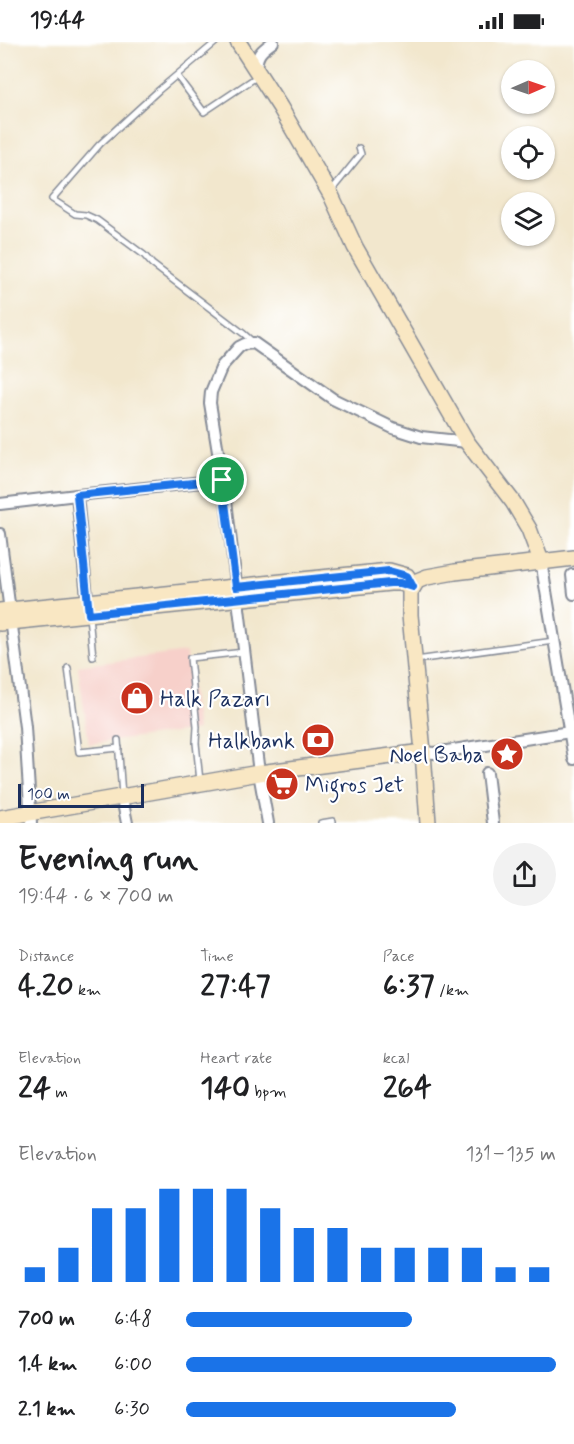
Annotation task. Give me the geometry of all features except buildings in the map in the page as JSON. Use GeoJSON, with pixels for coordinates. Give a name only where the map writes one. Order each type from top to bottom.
{"type":"FeatureCollection","features":[{"type":"Feature","properties":{"kind":"street"},"geometry":{"type":"LineString","coordinates":[[273,42],[240,44],[331,195],[355,246],[437,392],[467,442],[513,502],[530,529],[541,561],[574,759]]}},
{"type":"Feature","properties":{"kind":"street"},"geometry":{"type":"LineString","coordinates":[[258,72],[257,59],[260,52],[273,42]]}},
{"type":"Feature","properties":{"kind":"street"},"geometry":{"type":"LineString","coordinates":[[268,823],[259,773],[210,403],[211,392],[222,366],[239,348],[245,344],[254,344],[333,399],[393,428],[421,437],[467,442]]}},
{"type":"Feature","properties":{"kind":"street"},"geometry":{"type":"LineString","coordinates":[[0,504],[222,480]]}},
{"type":"Feature","properties":{"kind":"street"},"geometry":{"type":"LineString","coordinates":[[77,495],[88,608]]}},
{"type":"Feature","properties":{"kind":"street"},"geometry":{"type":"LineString","coordinates":[[0,534],[5,617],[25,728],[31,818]]}},
{"type":"Feature","properties":{"kind":"street"},"geometry":{"type":"LineString","coordinates":[[428,823],[410,592],[417,581],[427,577],[574,558]]}},
{"type":"Feature","properties":{"kind":"street"},"geometry":{"type":"LineString","coordinates":[[5,617],[237,594],[389,571],[407,576],[413,587]]}},
{"type":"Feature","properties":{"kind":"street"},"geometry":{"type":"LineString","coordinates":[[574,575],[572,575],[574,594]]}},
{"type":"Feature","properties":{"kind":"street"},"geometry":{"type":"LineString","coordinates":[[0,818],[31,818],[122,798],[259,773],[423,752],[434,753],[570,732]]}},
{"type":"Feature","properties":{"kind":"street"},"geometry":{"type":"LineString","coordinates":[[487,773],[493,823]]}},
{"type":"Feature","properties":{"kind":"street"},"geometry":{"type":"LineString","coordinates":[[122,798],[127,823]]}},
{"type":"Feature","properties":{"kind":"lane"},"geometry":{"type":"LineString","coordinates":[[216,42],[100,144],[52,199],[75,214],[86,215],[97,220],[254,344]]}},
{"type":"Feature","properties":{"kind":"lane"},"geometry":{"type":"LineString","coordinates":[[177,76],[204,112],[258,72]]}},
{"type":"Feature","properties":{"kind":"lane"},"geometry":{"type":"LineString","coordinates":[[331,195],[335,186],[361,154],[359,148]]}},
{"type":"Feature","properties":{"kind":"lane"},"geometry":{"type":"LineString","coordinates":[[88,608],[93,657]]}},
{"type":"Feature","properties":{"kind":"lane"},"geometry":{"type":"LineString","coordinates":[[414,660],[554,641]]}},
{"type":"Feature","properties":{"kind":"lane"},"geometry":{"type":"LineString","coordinates":[[201,783],[190,658],[244,652]]}},
{"type":"Feature","properties":{"kind":"lane"},"geometry":{"type":"LineString","coordinates":[[68,668],[79,752],[119,748]]}},
{"type":"Feature","properties":{"kind":"lane"},"geometry":{"type":"LineString","coordinates":[[118,740],[122,798]]}},
{"type":"Feature","properties":{"kind":"lane"},"geometry":{"type":"LineString","coordinates":[[321,823],[333,821],[333,823]]}},
{"type":"Feature","properties":{"kind":"shaded area","name":"Halk Pazarı"},"geometry":{"type":"Polygon","coordinates":[[[186,652],[197,730],[89,744],[78,666],[186,652]]]}},
{"type":"Feature","properties":{"kind":"place","name":"Halk Pazarı"},"geometry":{"type":"Point","coordinates":[137,698]}},
{"type":"Feature","properties":{"kind":"place","name":"Halkbank"},"geometry":{"type":"Point","coordinates":[318,740]}},
{"type":"Feature","properties":{"kind":"place","name":"Noel Baba"},"geometry":{"type":"Point","coordinates":[507,754]}},
{"type":"Feature","properties":{"kind":"place","name":"Migros Jet"},"geometry":{"type":"Point","coordinates":[282,784]}},
{"type":"Feature","properties":{"kind":"route"},"geometry":{"type":"LineString","coordinates":[[222,480],[236,587],[389,571],[407,576],[413,587],[390,583],[89,614],[77,495],[222,480]]}}]}
